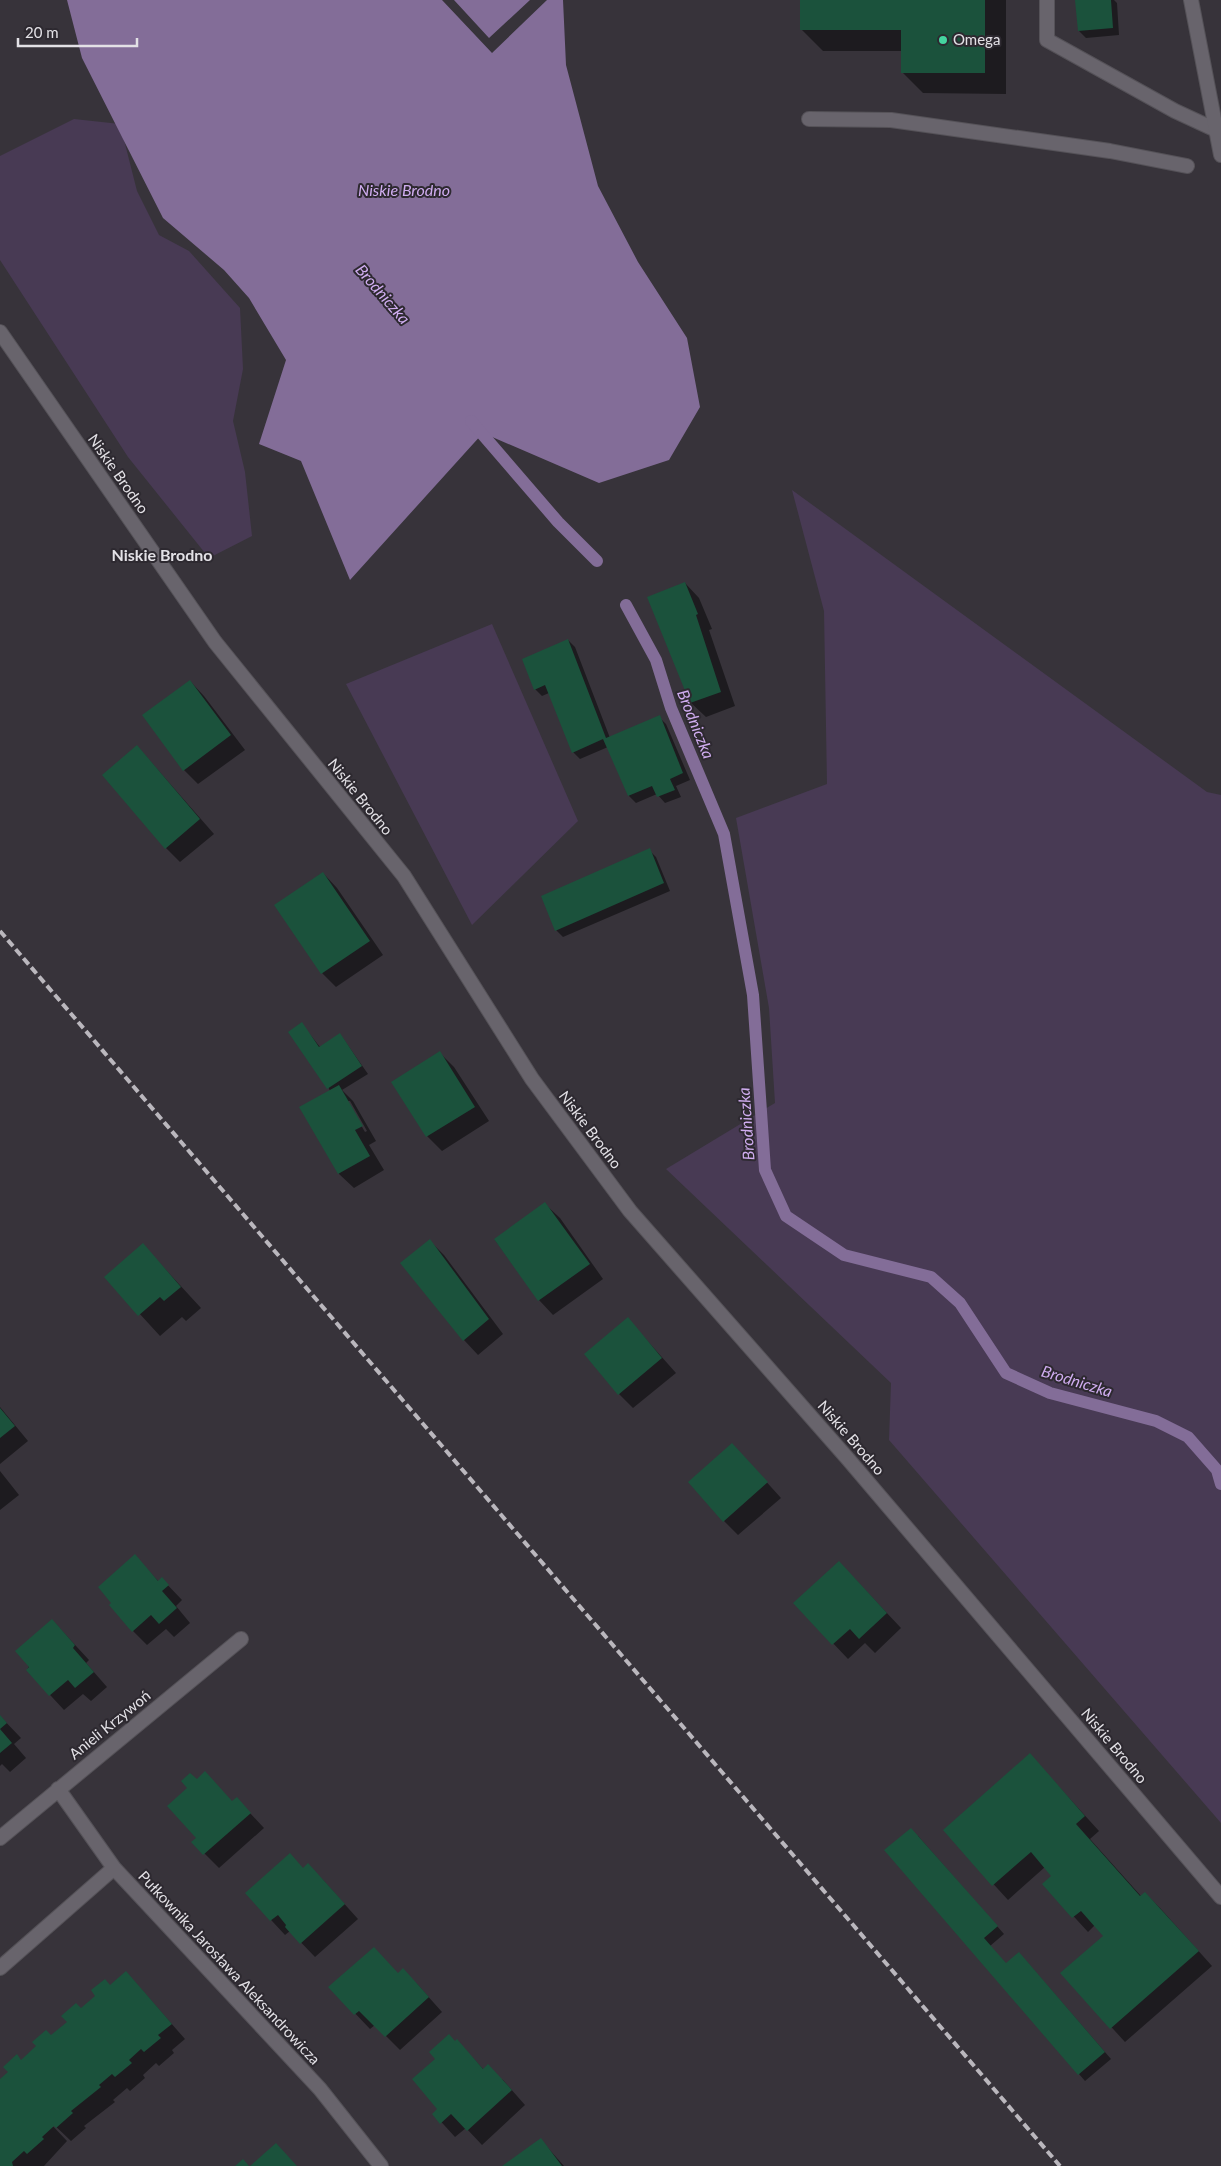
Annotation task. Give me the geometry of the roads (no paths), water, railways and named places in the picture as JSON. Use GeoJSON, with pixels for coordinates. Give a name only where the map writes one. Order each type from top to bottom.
{"type":"FeatureCollection","features":[{"type":"Feature","properties":{"kind":"street"},"geometry":{"type":"LineString","coordinates":[[1047,0],[1047,40],[1175,111],[1216,130]]}},
{"type":"Feature","properties":{"kind":"street"},"geometry":{"type":"LineString","coordinates":[[1191,0],[1221,155]]}},
{"type":"Feature","properties":{"kind":"street"},"geometry":{"type":"LineString","coordinates":[[809,119],[891,120],[1110,151],[1187,166]]}},
{"type":"Feature","properties":{"kind":"street","name":"Niskie Brodno"},"geometry":{"type":"LineString","coordinates":[[0,332],[215,642],[404,876],[532,1079],[630,1211],[855,1467],[1221,1897]]}},
{"type":"Feature","properties":{"kind":"street","name":"Anieli Krzywoń"},"geometry":{"type":"LineString","coordinates":[[0,1838],[241,1639]]}},
{"type":"Feature","properties":{"kind":"street","name":"Pułkownika Jarosława Aleksandrowicza"},"geometry":{"type":"LineString","coordinates":[[58,1789],[114,1868],[320,2090],[381,2166]]}},
{"type":"Feature","properties":{"kind":"street"},"geometry":{"type":"LineString","coordinates":[[0,1968],[114,1868]]}},
{"type":"Feature","properties":{"kind":"water","name":"Niskie Brodno"},"geometry":{"type":"Polygon","coordinates":[[[67,0],[563,0],[566,65],[598,186],[638,262],[687,338],[700,407],[669,460],[599,483],[483,433],[350,580],[301,461],[259,444],[286,360],[249,298],[224,270],[163,218],[82,58],[67,0]]]}},
{"type":"Feature","properties":{"kind":"waterway","name":"Brodniczka"},"geometry":{"type":"LineString","coordinates":[[471,421],[558,522],[597,561]]}},
{"type":"Feature","properties":{"kind":"waterway","name":"Brodniczka"},"geometry":{"type":"LineString","coordinates":[[626,605],[656,660],[671,708],[724,834],[753,995],[765,1170],[786,1216],[844,1255],[931,1277],[960,1303],[1006,1373],[1050,1393],[1156,1421],[1188,1437],[1217,1470],[1221,1484]]}},
{"type":"Feature","properties":{"kind":"railway"},"geometry":{"type":"LineString","coordinates":[[0,931],[1060,2166]]}},
{"type":"Feature","properties":{"kind":"place","name":"Omega"},"geometry":{"type":"Point","coordinates":[943,40]}},
{"type":"Feature","properties":{"kind":"district","name":"Niskie Brodno"},"geometry":{"type":"Point","coordinates":[162,555]}}]}
